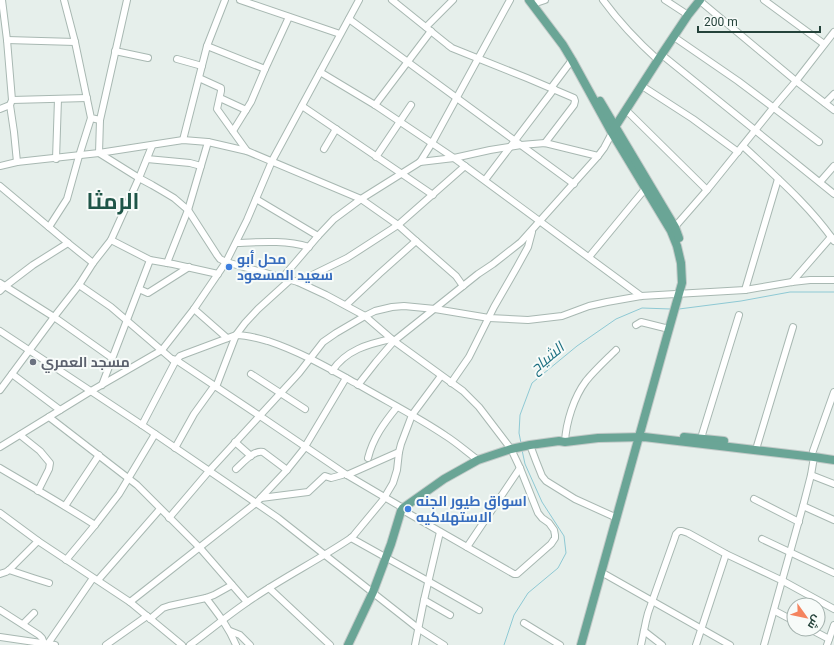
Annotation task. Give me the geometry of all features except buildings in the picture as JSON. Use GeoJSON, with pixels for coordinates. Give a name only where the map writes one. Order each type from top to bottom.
{"type":"FeatureCollection","features":[{"type":"Feature","properties":{"kind":"main road"},"geometry":{"type":"LineString","coordinates":[[614,130],[624,112],[688,15],[700,0]]}},
{"type":"Feature","properties":{"kind":"main road"},"geometry":{"type":"LineString","coordinates":[[533,1],[572,60],[673,229],[681,263],[681,297],[669,329],[642,434],[616,518],[586,645]]}},
{"type":"Feature","properties":{"kind":"main road"},"geometry":{"type":"LineString","coordinates":[[533,1],[561,36],[608,114],[614,130],[645,189],[673,229]]}},
{"type":"Feature","properties":{"kind":"main road"},"geometry":{"type":"LineString","coordinates":[[608,114],[618,115],[624,112]]}},
{"type":"Feature","properties":{"kind":"main road"},"geometry":{"type":"LineString","coordinates":[[581,645],[603,573],[675,313]]}},
{"type":"Feature","properties":{"kind":"main road"},"geometry":{"type":"LineString","coordinates":[[348,645],[373,592],[404,510],[444,478],[478,460],[513,448],[598,433],[701,438],[813,454],[834,460]]}},
{"type":"Feature","properties":{"kind":"main road"},"geometry":{"type":"LineString","coordinates":[[642,434],[813,454],[834,455]]}},
{"type":"Feature","properties":{"kind":"street"},"geometry":{"type":"LineString","coordinates":[[2,0],[2,18],[7,40],[17,162]]}},
{"type":"Feature","properties":{"kind":"street"},"geometry":{"type":"LineString","coordinates":[[49,227],[67,199],[91,118],[75,42],[64,0]]}},
{"type":"Feature","properties":{"kind":"street"},"geometry":{"type":"LineString","coordinates":[[99,154],[100,120],[127,0]]}},
{"type":"Feature","properties":{"kind":"street"},"geometry":{"type":"LineString","coordinates":[[183,140],[207,46],[225,0]]}},
{"type":"Feature","properties":{"kind":"street"},"geometry":{"type":"LineString","coordinates":[[240,0],[340,34]]}},
{"type":"Feature","properties":{"kind":"street"},"geometry":{"type":"LineString","coordinates":[[0,447],[90,391],[162,350],[194,309],[226,262],[247,220],[272,161],[359,0]]}},
{"type":"Feature","properties":{"kind":"street"},"geometry":{"type":"LineString","coordinates":[[392,0],[448,45],[574,98],[575,102],[544,143]]}},
{"type":"Feature","properties":{"kind":"street"},"geometry":{"type":"LineString","coordinates":[[399,6],[404,0]]}},
{"type":"Feature","properties":{"kind":"street"},"geometry":{"type":"LineString","coordinates":[[375,105],[408,61],[428,29],[453,0]]}},
{"type":"Feature","properties":{"kind":"street"},"geometry":{"type":"LineString","coordinates":[[282,277],[334,219],[361,199],[420,162],[479,59],[510,0]]}},
{"type":"Feature","properties":{"kind":"street"},"geometry":{"type":"LineString","coordinates":[[533,1],[545,0]]}},
{"type":"Feature","properties":{"kind":"street"},"geometry":{"type":"LineString","coordinates":[[603,0],[616,19],[640,44],[756,130],[834,194]]}},
{"type":"Feature","properties":{"kind":"street"},"geometry":{"type":"LineString","coordinates":[[665,0],[688,15]]}},
{"type":"Feature","properties":{"kind":"street"},"geometry":{"type":"LineString","coordinates":[[700,0],[796,81],[834,110]]}},
{"type":"Feature","properties":{"kind":"street"},"geometry":{"type":"LineString","coordinates":[[764,0],[824,44]]}},
{"type":"Feature","properties":{"kind":"street"},"geometry":{"type":"LineString","coordinates":[[233,131],[256,90],[264,69],[290,17]]}},
{"type":"Feature","properties":{"kind":"street"},"geometry":{"type":"LineString","coordinates":[[349,19],[574,184]]}},
{"type":"Feature","properties":{"kind":"street"},"geometry":{"type":"LineString","coordinates":[[673,229],[743,146],[834,32]]}},
{"type":"Feature","properties":{"kind":"street"},"geometry":{"type":"LineString","coordinates":[[674,37],[738,81],[819,142]]}},
{"type":"Feature","properties":{"kind":"street"},"geometry":{"type":"LineString","coordinates":[[7,40],[75,42]]}},
{"type":"Feature","properties":{"kind":"street"},"geometry":{"type":"LineString","coordinates":[[207,46],[264,69]]}},
{"type":"Feature","properties":{"kind":"street"},"geometry":{"type":"LineString","coordinates":[[116,51],[148,58]]}},
{"type":"Feature","properties":{"kind":"street"},"geometry":{"type":"LineString","coordinates":[[177,59],[202,66]]}},
{"type":"Feature","properties":{"kind":"street"},"geometry":{"type":"LineString","coordinates":[[485,180],[511,147],[572,60]]}},
{"type":"Feature","properties":{"kind":"street"},"geometry":{"type":"LineString","coordinates":[[320,72],[375,105],[454,158],[640,296]]}},
{"type":"Feature","properties":{"kind":"street"},"geometry":{"type":"LineString","coordinates":[[199,78],[221,88],[217,109],[247,151]]}},
{"type":"Feature","properties":{"kind":"street"},"geometry":{"type":"LineString","coordinates":[[642,86],[693,119],[738,152]]}},
{"type":"Feature","properties":{"kind":"street"},"geometry":{"type":"LineString","coordinates":[[825,103],[834,94]]}},
{"type":"Feature","properties":{"kind":"street"},"geometry":{"type":"LineString","coordinates":[[0,109],[11,103],[87,98]]}},
{"type":"Feature","properties":{"kind":"street"},"geometry":{"type":"LineString","coordinates":[[220,98],[246,110]]}},
{"type":"Feature","properties":{"kind":"street"},"geometry":{"type":"LineString","coordinates":[[56,159],[58,99]]}},
{"type":"Feature","properties":{"kind":"street"},"geometry":{"type":"LineString","coordinates":[[376,157],[411,105]]}},
{"type":"Feature","properties":{"kind":"street"},"geometry":{"type":"LineString","coordinates":[[302,106],[433,195]]}},
{"type":"Feature","properties":{"kind":"street"},"geometry":{"type":"LineString","coordinates":[[624,112],[707,190]]}},
{"type":"Feature","properties":{"kind":"street"},"geometry":{"type":"LineString","coordinates":[[91,118],[100,120]]}},
{"type":"Feature","properties":{"kind":"street"},"geometry":{"type":"LineString","coordinates":[[324,150],[336,129]]}},
{"type":"Feature","properties":{"kind":"street"},"geometry":{"type":"LineString","coordinates":[[358,385],[393,340],[514,248],[533,230],[539,221],[598,156],[614,130]]}},
{"type":"Feature","properties":{"kind":"street"},"geometry":{"type":"LineString","coordinates":[[0,166],[17,162],[99,154],[183,140],[208,142],[247,151],[361,199],[398,225],[452,272],[463,286]]}},
{"type":"Feature","properties":{"kind":"street"},"geometry":{"type":"LineString","coordinates":[[167,263],[188,210],[208,142]]}},
{"type":"Feature","properties":{"kind":"street"},"geometry":{"type":"LineString","coordinates":[[420,162],[454,158],[521,145],[544,143],[598,156]]}},
{"type":"Feature","properties":{"kind":"street"},"geometry":{"type":"LineString","coordinates":[[1,386],[12,374],[111,240],[152,146]]}},
{"type":"Feature","properties":{"kind":"street"},"geometry":{"type":"LineString","coordinates":[[743,146],[811,212],[822,224],[832,239],[792,282]]}},
{"type":"Feature","properties":{"kind":"street"},"geometry":{"type":"LineString","coordinates":[[79,285],[103,301],[174,360],[304,448],[384,499],[515,574],[517,574],[554,541],[554,530],[538,513],[513,448],[467,395],[393,340],[365,316],[298,282],[226,262],[217,255],[188,210],[174,198],[99,154]]}},
{"type":"Feature","properties":{"kind":"street"},"geometry":{"type":"LineString","coordinates":[[147,159],[190,163],[201,166]]}},
{"type":"Feature","properties":{"kind":"street"},"geometry":{"type":"LineString","coordinates":[[298,282],[347,258],[398,225],[465,166]]}},
{"type":"Feature","properties":{"kind":"street"},"geometry":{"type":"LineString","coordinates":[[820,182],[834,166]]}},
{"type":"Feature","properties":{"kind":"street"},"geometry":{"type":"LineString","coordinates":[[745,290],[778,179]]}},
{"type":"Feature","properties":{"kind":"street"},"geometry":{"type":"LineString","coordinates":[[0,186],[93,263]]}},
{"type":"Feature","properties":{"kind":"street"},"geometry":{"type":"LineString","coordinates":[[589,257],[645,189]]}},
{"type":"Feature","properties":{"kind":"street"},"geometry":{"type":"LineString","coordinates":[[256,199],[318,236]]}},
{"type":"Feature","properties":{"kind":"street"},"geometry":{"type":"LineString","coordinates":[[451,383],[469,357],[494,307],[526,252],[533,230]]}},
{"type":"Feature","properties":{"kind":"street"},"geometry":{"type":"LineString","coordinates":[[111,240],[150,260],[218,274]]}},
{"type":"Feature","properties":{"kind":"street"},"geometry":{"type":"LineString","coordinates":[[236,243],[266,241],[287,242],[309,246]]}},
{"type":"Feature","properties":{"kind":"street"},"geometry":{"type":"LineString","coordinates":[[346,306],[416,241]]}},
{"type":"Feature","properties":{"kind":"street"},"geometry":{"type":"LineString","coordinates":[[1,287],[68,243]]}},
{"type":"Feature","properties":{"kind":"street"},"geometry":{"type":"LineString","coordinates":[[102,385],[150,260]]}},
{"type":"Feature","properties":{"kind":"street"},"geometry":{"type":"LineString","coordinates":[[139,289],[148,293],[189,267]]}},
{"type":"Feature","properties":{"kind":"street"},"geometry":{"type":"LineString","coordinates":[[175,448],[194,414],[214,388],[236,334],[258,309],[290,280]]}},
{"type":"Feature","properties":{"kind":"street"},"geometry":{"type":"LineString","coordinates":[[169,518],[328,338],[365,316],[382,309],[404,306],[435,309],[489,318],[528,320],[555,318],[589,306],[640,296],[681,297],[745,290],[810,280],[834,280]]}},
{"type":"Feature","properties":{"kind":"street"},"geometry":{"type":"LineString","coordinates":[[1,287],[9,289],[54,317],[112,358]]}},
{"type":"Feature","properties":{"kind":"street"},"geometry":{"type":"LineString","coordinates":[[194,309],[227,338]]}},
{"type":"Feature","properties":{"kind":"street"},"geometry":{"type":"LineString","coordinates":[[701,438],[739,315]]}},
{"type":"Feature","properties":{"kind":"street"},"geometry":{"type":"LineString","coordinates":[[636,325],[641,322],[669,329]]}},
{"type":"Feature","properties":{"kind":"street"},"geometry":{"type":"LineString","coordinates":[[757,446],[793,327]]}},
{"type":"Feature","properties":{"kind":"street"},"geometry":{"type":"LineString","coordinates":[[0,331],[209,471],[259,500],[278,518],[419,629],[444,645]]}},
{"type":"Feature","properties":{"kind":"street"},"geometry":{"type":"LineString","coordinates":[[142,425],[174,360],[180,356],[236,334],[253,336],[292,350],[311,359],[412,415],[446,436],[478,460]]}},
{"type":"Feature","properties":{"kind":"street"},"geometry":{"type":"LineString","coordinates":[[332,370],[340,361],[355,350],[370,344],[393,340]]}},
{"type":"Feature","properties":{"kind":"street"},"geometry":{"type":"LineString","coordinates":[[563,440],[568,418],[579,392],[590,377],[616,350]]}},
{"type":"Feature","properties":{"kind":"street"},"geometry":{"type":"LineString","coordinates":[[12,374],[60,410]]}},
{"type":"Feature","properties":{"kind":"street"},"geometry":{"type":"LineString","coordinates":[[251,374],[305,410]]}},
{"type":"Feature","properties":{"kind":"street"},"geometry":{"type":"LineString","coordinates":[[190,645],[247,602],[351,538],[384,499],[396,477],[399,452],[412,415],[441,376]]}},
{"type":"Feature","properties":{"kind":"street"},"geometry":{"type":"LineString","coordinates":[[130,602],[259,500],[287,470],[304,448],[346,378]]}},
{"type":"Feature","properties":{"kind":"street"},"geometry":{"type":"LineString","coordinates":[[764,645],[775,611],[799,522],[811,475],[813,454],[834,392]]}},
{"type":"Feature","properties":{"kind":"street"},"geometry":{"type":"LineString","coordinates":[[368,458],[371,447],[384,422],[397,407]]}},
{"type":"Feature","properties":{"kind":"street"},"geometry":{"type":"LineString","coordinates":[[49,417],[129,478],[200,548],[247,602]]}},
{"type":"Feature","properties":{"kind":"street"},"geometry":{"type":"LineString","coordinates":[[66,560],[119,494],[155,434]]}},
{"type":"Feature","properties":{"kind":"street"},"geometry":{"type":"LineString","coordinates":[[20,435],[40,451],[50,463],[49,469],[38,492]]}},
{"type":"Feature","properties":{"kind":"street"},"geometry":{"type":"LineString","coordinates":[[235,442],[251,456]]}},
{"type":"Feature","properties":{"kind":"street"},"geometry":{"type":"LineString","coordinates":[[529,445],[546,481],[575,499],[616,518]]}},
{"type":"Feature","properties":{"kind":"street"},"geometry":{"type":"LineString","coordinates":[[236,470],[251,456],[259,451],[263,452],[287,470]]}},
{"type":"Feature","properties":{"kind":"street"},"geometry":{"type":"LineString","coordinates":[[259,500],[308,492],[325,476],[331,478],[345,475],[399,452]]}},
{"type":"Feature","properties":{"kind":"street"},"geometry":{"type":"LineString","coordinates":[[65,506],[99,455]]}},
{"type":"Feature","properties":{"kind":"street"},"geometry":{"type":"LineString","coordinates":[[0,468],[95,525]]}},
{"type":"Feature","properties":{"kind":"street"},"geometry":{"type":"LineString","coordinates":[[467,547],[520,468]]}},
{"type":"Feature","properties":{"kind":"street"},"geometry":{"type":"LineString","coordinates":[[811,475],[834,484]]}},
{"type":"Feature","properties":{"kind":"street"},"geometry":{"type":"LineString","coordinates":[[754,498],[799,522]]}},
{"type":"Feature","properties":{"kind":"street"},"geometry":{"type":"LineString","coordinates":[[803,506],[834,520]]}},
{"type":"Feature","properties":{"kind":"street"},"geometry":{"type":"LineString","coordinates":[[48,644],[96,579],[160,509]]}},
{"type":"Feature","properties":{"kind":"street"},"geometry":{"type":"LineString","coordinates":[[0,513],[38,541],[130,602],[182,645]]}},
{"type":"Feature","properties":{"kind":"street"},"geometry":{"type":"LineString","coordinates":[[642,645],[646,621],[676,534],[679,531],[688,533],[726,554],[783,581],[834,609]]}},
{"type":"Feature","properties":{"kind":"street"},"geometry":{"type":"LineString","coordinates":[[416,645],[428,581],[440,532]]}},
{"type":"Feature","properties":{"kind":"street"},"geometry":{"type":"LineString","coordinates":[[351,538],[479,610]]}},
{"type":"Feature","properties":{"kind":"street"},"geometry":{"type":"LineString","coordinates":[[762,538],[834,573]]}},
{"type":"Feature","properties":{"kind":"street"},"geometry":{"type":"LineString","coordinates":[[0,574],[9,570],[38,541]]}},
{"type":"Feature","properties":{"kind":"street"},"geometry":{"type":"LineString","coordinates":[[696,645],[726,554]]}},
{"type":"Feature","properties":{"kind":"street"},"geometry":{"type":"LineString","coordinates":[[9,570],[49,583]]}},
{"type":"Feature","properties":{"kind":"street"},"geometry":{"type":"LineString","coordinates":[[603,573],[730,645]]}},
{"type":"Feature","properties":{"kind":"street"},"geometry":{"type":"LineString","coordinates":[[106,645],[163,608],[206,598],[232,585]]}},
{"type":"Feature","properties":{"kind":"street"},"geometry":{"type":"LineString","coordinates":[[269,588],[330,645]]}},
{"type":"Feature","properties":{"kind":"street"},"geometry":{"type":"LineString","coordinates":[[206,598],[223,620],[236,645]]}},
{"type":"Feature","properties":{"kind":"street"},"geometry":{"type":"LineString","coordinates":[[424,600],[450,615]]}},
{"type":"Feature","properties":{"kind":"street"},"geometry":{"type":"LineString","coordinates":[[0,610],[39,635],[48,644]]}},
{"type":"Feature","properties":{"kind":"street"},"geometry":{"type":"LineString","coordinates":[[775,611],[786,617]]}},
{"type":"Feature","properties":{"kind":"street"},"geometry":{"type":"LineString","coordinates":[[23,624],[34,613]]}},
{"type":"Feature","properties":{"kind":"street"},"geometry":{"type":"LineString","coordinates":[[524,623],[560,645]]}},
{"type":"Feature","properties":{"kind":"street"},"geometry":{"type":"LineString","coordinates":[[828,642],[834,625]]}},
{"type":"Feature","properties":{"kind":"street"},"geometry":{"type":"LineString","coordinates":[[230,631],[240,635],[250,645]]}},
{"type":"Feature","properties":{"kind":"street"},"geometry":{"type":"LineString","coordinates":[[644,631],[662,645]]}},
{"type":"Feature","properties":{"kind":"street"},"geometry":{"type":"LineString","coordinates":[[1,645],[1,637],[48,644]]}},
{"type":"Feature","properties":{"kind":"waterway","name":"الشياح"},"geometry":{"type":"LineString","coordinates":[[679,309],[741,301],[790,292],[834,292]]}},
{"type":"Feature","properties":{"kind":"waterway","name":"الشياح"},"geometry":{"type":"LineString","coordinates":[[521,443],[519,433],[520,415],[532,383],[577,346],[616,319],[642,308],[670,309]]}},
{"type":"Feature","properties":{"kind":"waterway","name":"الشياح"},"geometry":{"type":"LineString","coordinates":[[504,645],[514,615],[528,593],[558,568],[566,553],[564,536],[542,502],[525,464],[522,450]]}},
{"type":"Feature","properties":{"kind":"place","name":"محل أبو سعيد المسعود"},"geometry":{"type":"Point","coordinates":[229,267]}},
{"type":"Feature","properties":{"kind":"place","name":"مسجد العمري"},"geometry":{"type":"Point","coordinates":[33,362]}},
{"type":"Feature","properties":{"kind":"place","name":"اسواق طيور الجنه الاستهلاكيه"},"geometry":{"type":"Point","coordinates":[408,509]}},
{"type":"Feature","properties":{"kind":"district","name":"الرمثا"},"geometry":{"type":"Point","coordinates":[113,201]}}]}
